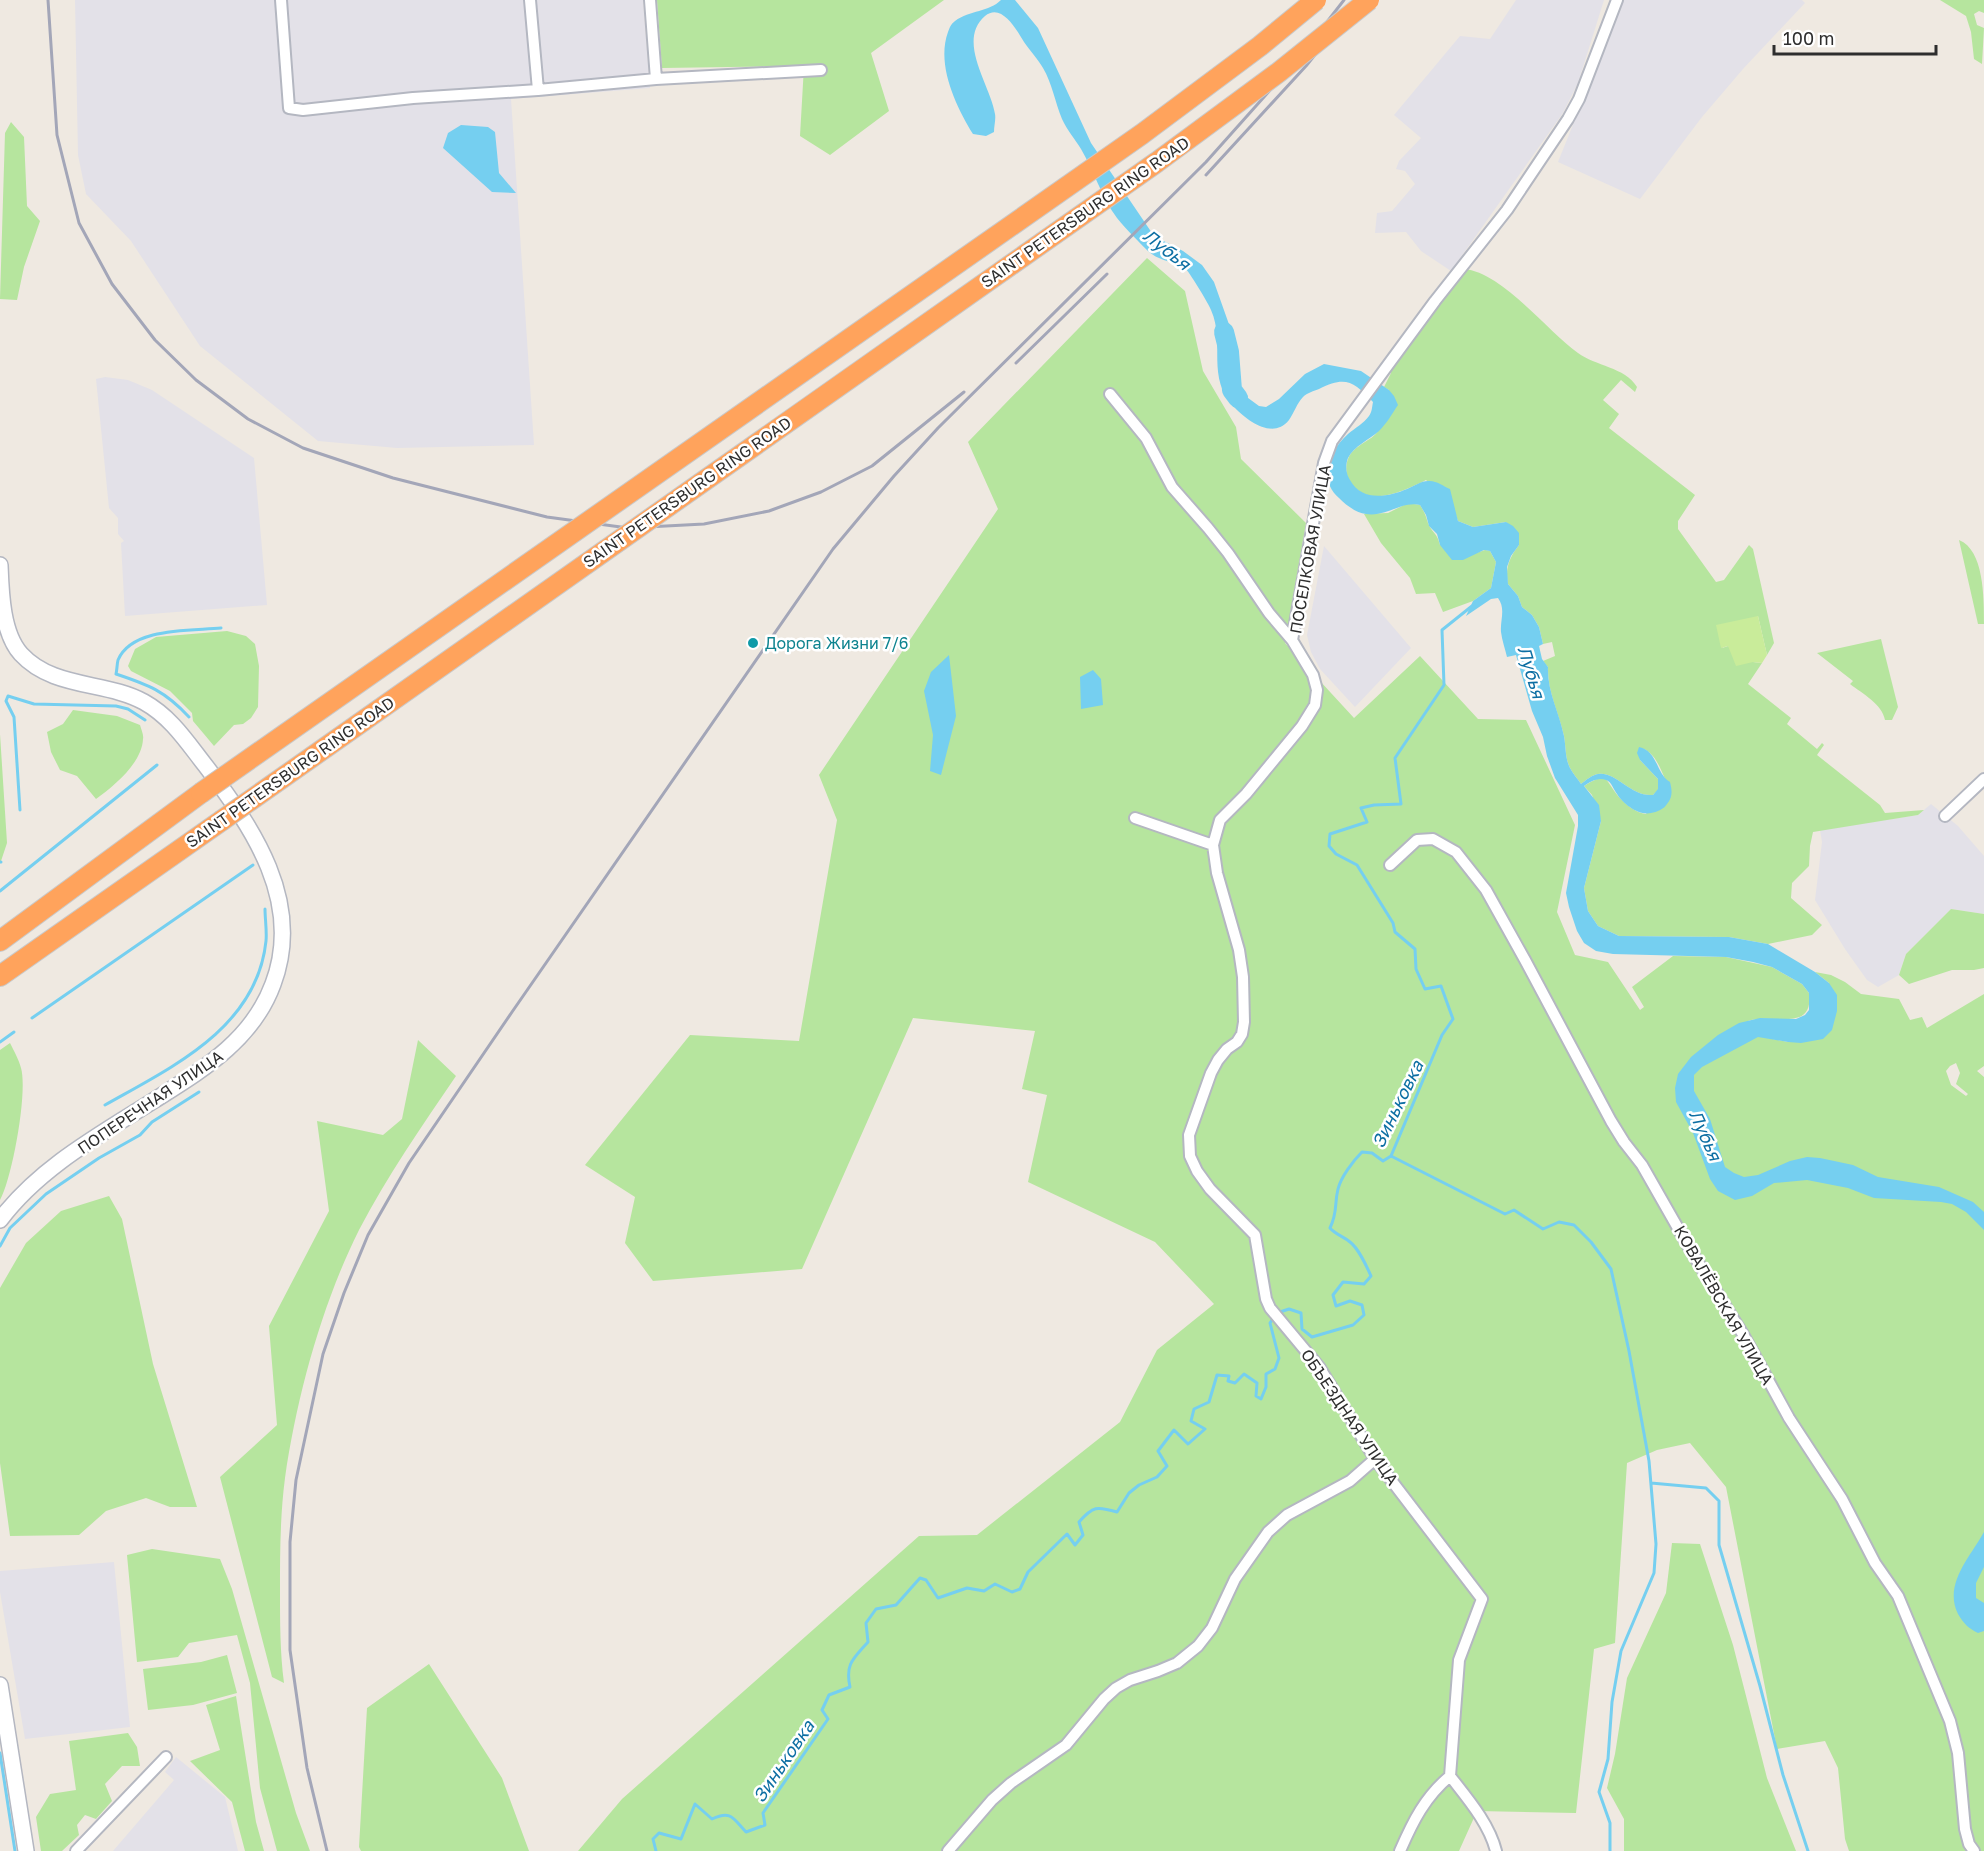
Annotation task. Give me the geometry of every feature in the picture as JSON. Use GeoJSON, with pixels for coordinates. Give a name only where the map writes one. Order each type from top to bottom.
{"type":"FeatureCollection","features":[{"type":"Feature","properties":{"kind":"highway","name":"SAINT PETERSBURG RING ROAD"},"geometry":{"type":"LineString","coordinates":[[0,941],[201,793],[1142,134],[1260,46],[1316,0]]}},
{"type":"Feature","properties":{"kind":"highway","name":"SAINT PETERSBURG RING ROAD"},"geometry":{"type":"LineString","coordinates":[[0,976],[1157,162],[1278,72],[1369,0]]}},
{"type":"Feature","properties":{"kind":"street"},"geometry":{"type":"LineString","coordinates":[[281,0],[289,108],[303,110],[413,98],[656,79],[821,70]]}},
{"type":"Feature","properties":{"kind":"street"},"geometry":{"type":"LineString","coordinates":[[530,0],[538,90]]}},
{"type":"Feature","properties":{"kind":"street"},"geometry":{"type":"LineString","coordinates":[[650,0],[656,79]]}},
{"type":"Feature","properties":{"kind":"street","name":"ПОСЕЛКОВАЯ УЛИЦА"},"geometry":{"type":"LineString","coordinates":[[1213,845],[1220,820],[1246,794],[1302,726],[1315,705],[1317,690],[1313,675],[1304,656],[1292,640],[1324,463],[1332,441],[1507,210],[1568,119],[1579,99],[1617,0]]}},
{"type":"Feature","properties":{"kind":"street"},"geometry":{"type":"LineString","coordinates":[[1110,394],[1146,438],[1172,487],[1228,553],[1269,613],[1292,640]]}},
{"type":"Feature","properties":{"kind":"street","name":"ПОПЕРЕЧНАЯ УЛИЦА"},"geometry":{"type":"LineString","coordinates":[[0,565],[4,616],[20,654],[36,667],[52,675],[122,693],[142,701],[172,722],[190,745],[223,788],[266,858],[278,892],[283,931],[277,975],[271,990],[262,1009],[239,1040],[215,1062],[78,1149],[32,1186],[0,1220]]}},
{"type":"Feature","properties":{"kind":"street"},"geometry":{"type":"LineString","coordinates":[[1946,816],[1984,779]]}},
{"type":"Feature","properties":{"kind":"street"},"geometry":{"type":"LineString","coordinates":[[1135,818],[1213,845]]}},
{"type":"Feature","properties":{"kind":"street","name":"КОВАЛЁВСКАЯ УЛИЦА"},"geometry":{"type":"LineString","coordinates":[[1390,865],[1417,840],[1433,839],[1456,852],[1486,890],[1526,960],[1611,1121],[1642,1165],[1691,1251],[1744,1336],[1789,1418],[1842,1499],[1875,1563],[1898,1596],[1950,1721],[1958,1753],[1965,1829],[1969,1844],[1974,1851]]}},
{"type":"Feature","properties":{"kind":"street","name":"ОБЪЕЗДНАЯ УЛИЦА"},"geometry":{"type":"LineString","coordinates":[[1213,845],[1217,873],[1239,950],[1243,977],[1244,1022],[1242,1034],[1237,1042],[1218,1060],[1212,1073],[1188,1136],[1190,1156],[1197,1172],[1210,1189],[1255,1235],[1266,1299],[1270,1308],[1320,1368],[1375,1460],[1482,1599],[1459,1660],[1450,1776]]}},
{"type":"Feature","properties":{"kind":"street"},"geometry":{"type":"LineString","coordinates":[[948,1851],[992,1800],[1011,1783],[1066,1745],[1116,1688],[1130,1680],[1177,1663],[1198,1646],[1212,1628],[1235,1579],[1268,1532],[1287,1515],[1350,1480],[1375,1460]]}},
{"type":"Feature","properties":{"kind":"street"},"geometry":{"type":"LineString","coordinates":[[0,1685],[26,1851]]}},
{"type":"Feature","properties":{"kind":"street"},"geometry":{"type":"LineString","coordinates":[[76,1851],[166,1757]]}},
{"type":"Feature","properties":{"kind":"street"},"geometry":{"type":"LineString","coordinates":[[1400,1851],[1414,1818],[1427,1799],[1450,1776],[1473,1806],[1490,1835],[1496,1851]]}},
{"type":"Feature","properties":{"kind":"shaded area"},"geometry":{"type":"Polygon","coordinates":[[[75,0],[643,0],[650,88],[511,99],[534,445],[397,448],[318,441],[200,346],[131,241],[86,194],[78,155],[75,0]]]}},
{"type":"Feature","properties":{"kind":"shaded area"},"geometry":{"type":"Polygon","coordinates":[[[1516,0],[1604,0],[1578,83],[1563,113],[1451,271],[1421,251],[1406,232],[1375,233],[1377,213],[1392,211],[1415,184],[1405,171],[1396,169],[1399,161],[1421,138],[1394,115],[1460,36],[1490,39],[1516,0]]]}},
{"type":"Feature","properties":{"kind":"shaded area"},"geometry":{"type":"Polygon","coordinates":[[[1623,0],[1802,0],[1805,3],[1702,117],[1640,199],[1558,162],[1623,0]]]}},
{"type":"Feature","properties":{"kind":"shaded area"},"geometry":{"type":"Polygon","coordinates":[[[105,377],[128,380],[152,390],[254,458],[267,605],[125,616],[121,543],[124,541],[118,534],[118,518],[109,508],[96,379],[105,377]]]}},
{"type":"Feature","properties":{"kind":"shaded area"},"geometry":{"type":"Polygon","coordinates":[[[1324,546],[1411,648],[1355,707],[1320,669],[1311,652],[1307,635],[1324,546]]]}},
{"type":"Feature","properties":{"kind":"shaded area"},"geometry":{"type":"Polygon","coordinates":[[[1931,804],[1958,826],[1984,856],[1984,914],[1951,909],[1906,954],[1899,975],[1878,987],[1867,980],[1815,900],[1822,842],[1820,830],[1918,815],[1931,804]]]}},
{"type":"Feature","properties":{"kind":"shaded area"},"geometry":{"type":"Polygon","coordinates":[[[114,1562],[130,1727],[25,1739],[0,1592],[0,1571],[114,1562]]]}},
{"type":"Feature","properties":{"kind":"shaded area"},"geometry":{"type":"Polygon","coordinates":[[[176,1757],[225,1797],[238,1851],[113,1851],[174,1780],[165,1772],[176,1757]]]}},
{"type":"Feature","properties":{"kind":"green space"},"geometry":{"type":"Polygon","coordinates":[[[657,0],[944,0],[871,53],[889,111],[830,155],[800,136],[804,66],[662,68],[657,0]]]}},
{"type":"Feature","properties":{"kind":"green space"},"geometry":{"type":"Polygon","coordinates":[[[1940,0],[1984,0],[1984,13],[1979,11],[1974,14],[1977,25],[1984,28],[1982,64],[1974,59],[1971,32],[1966,16],[1940,0]]]}},
{"type":"Feature","properties":{"kind":"green space"},"geometry":{"type":"Polygon","coordinates":[[[11,122],[24,137],[27,206],[40,221],[24,267],[17,300],[0,299],[5,133],[11,122]]]}},
{"type":"Feature","properties":{"kind":"green space"},"geometry":{"type":"Polygon","coordinates":[[[1147,258],[1185,291],[1203,371],[1236,427],[1241,459],[1306,523],[1285,643],[1354,718],[1420,656],[1478,719],[1526,720],[1575,825],[1557,912],[1575,955],[1608,962],[1640,1010],[1644,1007],[1632,987],[1673,956],[1726,957],[1772,967],[1802,984],[1809,993],[1809,1005],[1805,1013],[1798,1017],[1748,1021],[1763,1037],[1788,1042],[1829,983],[1815,972],[1831,975],[1861,994],[1899,999],[1910,1020],[1922,1017],[1927,1028],[1984,994],[1984,1066],[1977,1071],[1984,1077],[1984,1851],[1849,1851],[1845,1839],[1838,1768],[1825,1741],[1777,1749],[1726,1487],[1690,1443],[1657,1450],[1627,1463],[1615,1643],[1594,1649],[1576,1813],[1477,1811],[1459,1851],[578,1851],[622,1799],[919,1536],[977,1535],[1120,1422],[1157,1350],[1214,1304],[1155,1242],[1028,1182],[1047,1095],[1022,1089],[1035,1031],[913,1018],[802,1269],[653,1281],[625,1243],[635,1197],[585,1165],[690,1035],[799,1041],[837,820],[819,775],[998,509],[968,442],[1147,258]],[[1956,1063],[1946,1071],[1951,1085],[1966,1096],[1968,1094],[1956,1084],[1960,1073],[1956,1063]]]}},
{"type":"Feature","properties":{"kind":"green space"},"geometry":{"type":"Polygon","coordinates":[[[1464,269],[1479,273],[1509,291],[1578,353],[1632,380],[1637,387],[1635,392],[1621,380],[1603,400],[1619,414],[1609,428],[1695,495],[1678,521],[1678,529],[1716,582],[1724,580],[1749,545],[1753,549],[1774,643],[1767,655],[1758,616],[1722,648],[1728,646],[1753,662],[1762,663],[1748,684],[1791,718],[1787,724],[1817,749],[1822,743],[1824,745],[1817,755],[1880,805],[1885,813],[1924,810],[1918,815],[1813,832],[1809,866],[1792,883],[1791,898],[1822,925],[1812,935],[1768,944],[1729,937],[1619,936],[1598,926],[1588,911],[1584,888],[1601,821],[1592,795],[1584,786],[1598,779],[1605,779],[1627,805],[1646,814],[1665,779],[1658,764],[1652,755],[1639,748],[1640,760],[1658,779],[1659,789],[1653,795],[1638,792],[1605,774],[1594,775],[1581,784],[1571,770],[1567,760],[1562,727],[1551,693],[1548,667],[1543,661],[1555,656],[1552,642],[1543,644],[1539,627],[1532,615],[1522,607],[1518,596],[1508,584],[1509,563],[1519,545],[1506,522],[1473,527],[1458,521],[1453,507],[1426,480],[1397,493],[1376,496],[1366,495],[1350,482],[1346,468],[1350,454],[1375,434],[1380,427],[1389,390],[1384,387],[1391,373],[1391,364],[1464,269]]]}},
{"type":"Feature","properties":{"kind":"green space"},"geometry":{"type":"Polygon","coordinates":[[[1408,503],[1420,505],[1440,545],[1476,553],[1490,551],[1496,562],[1491,588],[1473,601],[1443,612],[1435,593],[1416,594],[1410,578],[1381,543],[1364,514],[1388,513],[1408,503]]]}},
{"type":"Feature","properties":{"kind":"green space"},"geometry":{"type":"Polygon","coordinates":[[[1959,540],[1967,545],[1978,564],[1983,588],[1984,624],[1978,624],[1959,540]]]}},
{"type":"Feature","properties":{"kind":"green space"},"geometry":{"type":"Polygon","coordinates":[[[1758,616],[1767,655],[1762,663],[1753,662],[1736,666],[1728,646],[1721,648],[1716,625],[1758,616]]]}},
{"type":"Feature","properties":{"kind":"green space"},"geometry":{"type":"Polygon","coordinates":[[[227,631],[246,636],[255,644],[259,666],[258,707],[251,718],[243,724],[234,725],[214,746],[193,721],[192,713],[170,691],[131,671],[128,666],[135,649],[156,637],[227,631]]]}},
{"type":"Feature","properties":{"kind":"green space"},"geometry":{"type":"Polygon","coordinates":[[[1881,639],[1898,707],[1892,720],[1885,720],[1876,704],[1850,684],[1853,681],[1817,653],[1881,639]]]}},
{"type":"Feature","properties":{"kind":"green space"},"geometry":{"type":"Polygon","coordinates":[[[73,710],[117,716],[140,725],[143,734],[138,757],[119,781],[96,799],[77,776],[60,770],[51,752],[47,732],[63,724],[73,710]]]}},
{"type":"Feature","properties":{"kind":"green space"},"geometry":{"type":"Polygon","coordinates":[[[0,734],[7,843],[0,864],[0,734]]]}},
{"type":"Feature","properties":{"kind":"green space"},"geometry":{"type":"Polygon","coordinates":[[[1951,909],[1984,914],[1984,968],[1952,970],[1909,984],[1899,975],[1906,954],[1951,909]]]}},
{"type":"Feature","properties":{"kind":"green space"},"geometry":{"type":"Polygon","coordinates":[[[418,1040],[456,1076],[370,1210],[346,1258],[322,1319],[296,1415],[282,1506],[280,1615],[284,1683],[272,1677],[220,1477],[277,1425],[269,1326],[329,1211],[317,1121],[383,1135],[402,1119],[418,1040]]]}},
{"type":"Feature","properties":{"kind":"green space"},"geometry":{"type":"Polygon","coordinates":[[[10,1043],[18,1059],[23,1080],[21,1115],[14,1155],[0,1200],[0,1050],[10,1043]]]}},
{"type":"Feature","properties":{"kind":"green space"},"geometry":{"type":"Polygon","coordinates":[[[109,1196],[122,1219],[153,1364],[197,1507],[170,1507],[146,1498],[106,1511],[79,1535],[10,1536],[0,1463],[0,1288],[26,1243],[61,1211],[109,1196]]]}},
{"type":"Feature","properties":{"kind":"green space"},"geometry":{"type":"Polygon","coordinates":[[[1672,1543],[1700,1544],[1733,1645],[1767,1778],[1796,1851],[1624,1851],[1624,1819],[1607,1788],[1627,1678],[1666,1593],[1672,1543]]]}},
{"type":"Feature","properties":{"kind":"green space"},"geometry":{"type":"Polygon","coordinates":[[[152,1549],[220,1559],[232,1589],[296,1813],[310,1851],[277,1851],[260,1788],[250,1683],[237,1635],[189,1643],[178,1657],[137,1662],[127,1555],[152,1549]]]}},
{"type":"Feature","properties":{"kind":"green space"},"geometry":{"type":"Polygon","coordinates":[[[227,1655],[237,1693],[193,1705],[148,1710],[143,1669],[201,1662],[227,1655]]]}},
{"type":"Feature","properties":{"kind":"green space"},"geometry":{"type":"Polygon","coordinates":[[[429,1664],[502,1778],[529,1851],[361,1851],[359,1847],[367,1708],[429,1664]]]}},
{"type":"Feature","properties":{"kind":"green space"},"geometry":{"type":"Polygon","coordinates":[[[236,1696],[256,1822],[264,1851],[245,1851],[232,1802],[190,1761],[220,1750],[206,1705],[236,1696]]]}},
{"type":"Feature","properties":{"kind":"green space"},"geometry":{"type":"Polygon","coordinates":[[[128,1733],[137,1747],[140,1766],[122,1766],[105,1784],[112,1801],[96,1819],[85,1815],[77,1825],[79,1835],[62,1851],[41,1851],[36,1817],[50,1794],[76,1790],[69,1741],[128,1733]]]}},
{"type":"Feature","properties":{"kind":"water"},"geometry":{"type":"Polygon","coordinates":[[[1001,0],[1015,0],[1038,28],[1091,143],[1154,236],[1183,251],[1202,265],[1214,282],[1231,330],[1229,371],[1236,386],[1244,395],[1259,406],[1266,407],[1279,399],[1305,374],[1324,364],[1361,371],[1389,390],[1398,405],[1379,431],[1348,458],[1347,473],[1355,487],[1368,495],[1376,496],[1400,492],[1423,482],[1434,481],[1450,489],[1458,521],[1473,527],[1506,522],[1519,533],[1519,545],[1507,567],[1508,584],[1518,596],[1522,607],[1532,615],[1539,627],[1543,644],[1539,646],[1542,659],[1548,667],[1549,685],[1562,727],[1567,760],[1571,770],[1581,784],[1594,775],[1605,774],[1638,792],[1653,795],[1658,789],[1658,779],[1640,760],[1637,753],[1639,747],[1650,753],[1671,785],[1671,796],[1666,806],[1653,813],[1641,813],[1627,805],[1606,780],[1597,780],[1584,786],[1599,805],[1601,821],[1584,888],[1588,911],[1598,926],[1619,936],[1729,937],[1768,944],[1815,972],[1829,983],[1837,995],[1837,1011],[1832,1030],[1823,1039],[1801,1043],[1758,1037],[1702,1067],[1694,1075],[1694,1091],[1710,1119],[1725,1167],[1744,1177],[1758,1175],[1790,1161],[1807,1157],[1853,1165],[1878,1177],[1939,1187],[1973,1202],[1984,1212],[1984,1230],[1966,1212],[1952,1204],[1874,1198],[1848,1188],[1807,1180],[1774,1183],[1752,1196],[1735,1200],[1718,1191],[1710,1179],[1693,1133],[1676,1102],[1675,1088],[1678,1074],[1691,1057],[1718,1035],[1739,1023],[1760,1018],[1796,1019],[1805,1015],[1809,1010],[1809,993],[1802,984],[1772,967],[1753,962],[1726,957],[1613,954],[1596,951],[1584,943],[1577,931],[1566,893],[1578,815],[1555,778],[1516,655],[1507,657],[1501,632],[1502,610],[1498,598],[1491,599],[1466,616],[1473,601],[1491,588],[1496,562],[1490,551],[1484,550],[1463,560],[1452,560],[1440,545],[1437,534],[1429,526],[1420,505],[1406,505],[1381,513],[1366,514],[1351,508],[1332,490],[1327,474],[1331,456],[1348,434],[1367,419],[1372,409],[1373,402],[1355,385],[1336,382],[1309,393],[1301,399],[1289,420],[1283,426],[1276,428],[1254,423],[1235,408],[1221,384],[1218,372],[1215,323],[1203,295],[1185,268],[1152,254],[1117,218],[1081,149],[1062,119],[1049,80],[1039,61],[1013,25],[1003,15],[997,13],[985,16],[977,26],[974,38],[974,51],[995,114],[994,132],[986,136],[973,134],[954,98],[946,71],[945,45],[949,29],[955,21],[991,7],[1001,0]]]}},
{"type":"Feature","properties":{"kind":"water"},"geometry":{"type":"Polygon","coordinates":[[[461,125],[488,127],[495,132],[499,173],[516,193],[492,192],[443,148],[448,133],[461,125]]]}},
{"type":"Feature","properties":{"kind":"water"},"geometry":{"type":"Polygon","coordinates":[[[949,655],[956,716],[941,775],[930,771],[933,735],[924,691],[931,672],[949,655]]]}},
{"type":"Feature","properties":{"kind":"water"},"geometry":{"type":"Polygon","coordinates":[[[1093,670],[1101,679],[1103,705],[1081,709],[1080,677],[1093,670]]]}},
{"type":"Feature","properties":{"kind":"water"},"geometry":{"type":"Polygon","coordinates":[[[1984,1532],[1984,1567],[1976,1583],[1976,1598],[1984,1603],[1984,1631],[1978,1633],[1958,1614],[1954,1603],[1954,1592],[1960,1571],[1984,1532]]]}},
{"type":"Feature","properties":{"kind":"waterway","name":"Лубья"},"geometry":{"type":"LineString","coordinates":[[1224,332],[1229,352],[1232,390],[1238,398]]}},
{"type":"Feature","properties":{"kind":"waterway","name":"Зиньковка"},"geometry":{"type":"LineString","coordinates":[[656,1851],[653,1839],[659,1833],[681,1839],[695,1804],[712,1819],[728,1815],[735,1819],[746,1832],[765,1825],[763,1813],[828,1719],[822,1710],[829,1695],[850,1687],[850,1667],[854,1658],[868,1642],[866,1623],[876,1609],[896,1605],[920,1578],[926,1580],[938,1598],[967,1588],[984,1591],[995,1584],[1012,1592],[1020,1589],[1028,1572],[1067,1534],[1075,1545],[1083,1535],[1079,1522],[1088,1513],[1100,1508],[1117,1512],[1129,1493],[1139,1485],[1157,1477],[1167,1466],[1158,1451],[1174,1430],[1188,1444],[1205,1429],[1191,1421],[1194,1409],[1209,1402],[1217,1375],[1229,1376],[1228,1381],[1235,1383],[1244,1374],[1257,1383],[1256,1396],[1261,1399],[1266,1387],[1266,1374],[1275,1369],[1279,1358],[1270,1323],[1277,1313],[1289,1309],[1301,1313],[1302,1329],[1312,1337],[1353,1325],[1364,1315],[1362,1305],[1350,1301],[1336,1306],[1333,1295],[1343,1282],[1364,1284],[1371,1276],[1353,1245],[1330,1228],[1338,1189],[1348,1169],[1362,1152],[1372,1153],[1383,1161],[1391,1156],[1442,1035],[1453,1019],[1441,986],[1425,989],[1416,969],[1415,949],[1395,932],[1393,923],[1357,865],[1336,854],[1329,846],[1330,834],[1367,822],[1361,808],[1401,804],[1395,758],[1444,685],[1442,630],[1472,606]]}},
{"type":"Feature","properties":{"kind":"waterway"},"geometry":{"type":"LineString","coordinates":[[189,717],[156,690],[116,674],[118,660],[125,649],[149,636],[221,628]]}},
{"type":"Feature","properties":{"kind":"waterway"},"geometry":{"type":"LineString","coordinates":[[20,810],[14,717],[6,701],[8,696],[34,704],[116,706],[128,709],[145,720]]}},
{"type":"Feature","properties":{"kind":"waterway"},"geometry":{"type":"LineString","coordinates":[[0,891],[157,765]]}},
{"type":"Feature","properties":{"kind":"waterway"},"geometry":{"type":"LineString","coordinates":[[32,1018],[253,865]]}},
{"type":"Feature","properties":{"kind":"waterway"},"geometry":{"type":"LineString","coordinates":[[105,1105],[183,1059],[229,1021],[246,998],[259,971],[266,941],[265,909]]}},
{"type":"Feature","properties":{"kind":"waterway"},"geometry":{"type":"LineString","coordinates":[[0,1042],[14,1032]]}},
{"type":"Feature","properties":{"kind":"waterway"},"geometry":{"type":"LineString","coordinates":[[0,1246],[10,1228],[46,1194],[99,1158],[140,1135],[152,1122],[199,1092]]}},
{"type":"Feature","properties":{"kind":"waterway"},"geometry":{"type":"LineString","coordinates":[[1391,1156],[1505,1214],[1514,1210],[1543,1229],[1559,1222],[1574,1225],[1591,1242],[1611,1269],[1649,1461],[1656,1544],[1654,1573],[1621,1651],[1612,1702],[1608,1759],[1599,1792],[1610,1823],[1610,1851]]}},
{"type":"Feature","properties":{"kind":"waterway"},"geometry":{"type":"LineString","coordinates":[[1651,1483],[1706,1488],[1719,1501],[1719,1545],[1783,1775],[1808,1851]]}},
{"type":"Feature","properties":{"kind":"waterway"},"geometry":{"type":"LineString","coordinates":[[0,1753],[15,1851]]}},
{"type":"Feature","properties":{"kind":"railway"},"geometry":{"type":"LineString","coordinates":[[48,0],[57,135],[79,223],[112,284],[155,340],[196,380],[248,419],[303,448],[393,478],[547,517],[628,528],[704,524],[769,511],[821,492],[872,466],[964,392]]}},
{"type":"Feature","properties":{"kind":"railway"},"geometry":{"type":"LineString","coordinates":[[327,1851],[307,1768],[290,1650],[290,1542],[296,1480],[323,1354],[344,1293],[368,1235],[409,1163],[833,549],[938,428],[1206,162],[1298,59],[1344,0]]}},
{"type":"Feature","properties":{"kind":"railway"},"geometry":{"type":"LineString","coordinates":[[1206,175],[1306,66],[1359,0]]}},
{"type":"Feature","properties":{"kind":"railway"},"geometry":{"type":"LineString","coordinates":[[1016,363],[1107,274]]}},
{"type":"Feature","properties":{"kind":"place","name":"Дорога Жизни 7/6"},"geometry":{"type":"Point","coordinates":[753,643]}}]}
